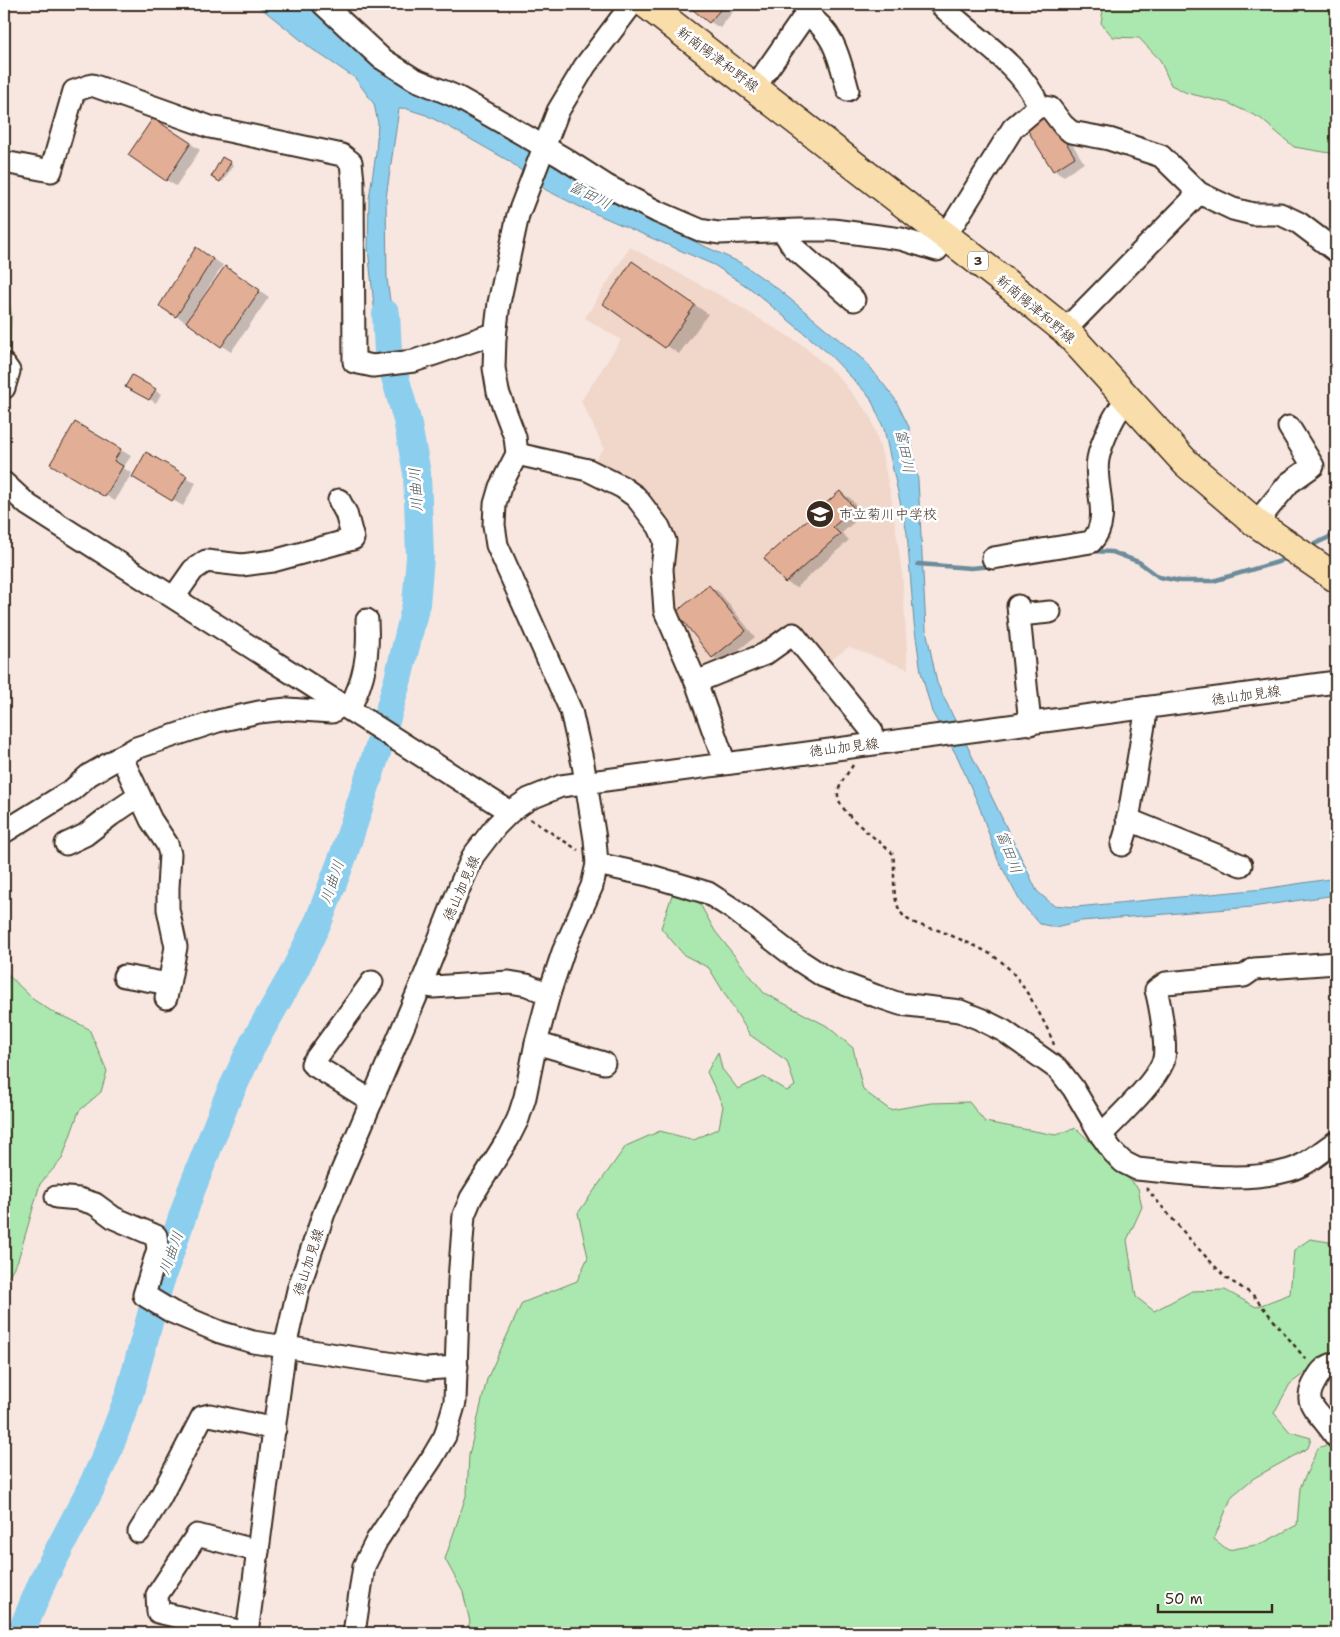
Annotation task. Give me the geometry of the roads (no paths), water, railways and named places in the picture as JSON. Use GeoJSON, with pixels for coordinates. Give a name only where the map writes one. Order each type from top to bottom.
{"type":"FeatureCollection","features":[{"type":"Feature","properties":{"kind":"main road","name":"新南陽津和野線"},"geometry":{"type":"LineString","coordinates":[[646,4],[1065,330],[1186,463],[1256,523],[1336,578]]}},
{"type":"Feature","properties":{"kind":"street"},"geometry":{"type":"LineString","coordinates":[[323,4],[381,58],[414,79],[457,97],[543,152],[562,157],[607,186],[658,212],[700,230],[719,233],[833,230],[901,239],[937,250],[1013,128],[1039,106]]}},
{"type":"Feature","properties":{"kind":"street"},"geometry":{"type":"LineString","coordinates":[[354,1633],[364,1566],[376,1540],[445,1436],[455,1402],[459,1280],[464,1215],[471,1198],[518,1120],[549,994],[563,952],[592,886],[596,864],[595,839],[586,782],[571,711],[497,545],[494,525],[495,504],[500,487],[517,454],[515,437],[497,384],[494,368],[495,337],[499,303],[518,215],[558,111],[585,66],[632,4]]}},
{"type":"Feature","properties":{"kind":"street"},"geometry":{"type":"LineString","coordinates":[[940,4],[954,19],[1009,63],[1033,92],[1039,106]]}},
{"type":"Feature","properties":{"kind":"street"},"geometry":{"type":"LineString","coordinates":[[755,87],[809,8],[836,47],[848,90]]}},
{"type":"Feature","properties":{"kind":"street"},"geometry":{"type":"LineString","coordinates":[[4,162],[51,172],[74,91],[92,85],[210,127],[342,155],[351,162],[353,182],[354,362],[373,366],[414,361],[487,336],[495,337]]}},
{"type":"Feature","properties":{"kind":"street"},"geometry":{"type":"LineString","coordinates":[[1039,106],[1050,108],[1071,132],[1110,139],[1162,156],[1200,193],[1233,209],[1253,214],[1280,214],[1299,223],[1336,251]]}},
{"type":"Feature","properties":{"kind":"street"},"geometry":{"type":"LineString","coordinates":[[1065,330],[1200,193]]}},
{"type":"Feature","properties":{"kind":"street"},"geometry":{"type":"LineString","coordinates":[[783,231],[793,247],[854,300]]}},
{"type":"Feature","properties":{"kind":"street"},"geometry":{"type":"LineString","coordinates":[[4,364],[9,371],[4,388]]}},
{"type":"Feature","properties":{"kind":"street"},"geometry":{"type":"LineString","coordinates":[[993,558],[1092,542],[1098,535],[1102,520],[1098,459],[1104,440],[1120,406],[1127,400]]}},
{"type":"Feature","properties":{"kind":"street"},"geometry":{"type":"LineString","coordinates":[[1256,523],[1289,483],[1313,466],[1289,427]]}},
{"type":"Feature","properties":{"kind":"street"},"geometry":{"type":"LineString","coordinates":[[517,454],[588,470],[622,487],[636,497],[659,527],[665,541],[662,569],[665,611],[696,682],[722,755],[723,763]]}},
{"type":"Feature","properties":{"kind":"street"},"geometry":{"type":"LineString","coordinates":[[4,484],[28,505],[510,812]]}},
{"type":"Feature","properties":{"kind":"street"},"geometry":{"type":"LineString","coordinates":[[174,597],[193,570],[206,561],[242,565],[273,561],[353,539],[346,513],[339,500]]}},
{"type":"Feature","properties":{"kind":"street"},"geometry":{"type":"LineString","coordinates":[[1030,724],[1018,611],[1050,612]]}},
{"type":"Feature","properties":{"kind":"street"},"geometry":{"type":"LineString","coordinates":[[4,832],[72,790],[89,775],[136,748],[218,721],[259,712],[287,710],[332,712],[346,707],[360,690],[368,641],[367,620]]}},
{"type":"Feature","properties":{"kind":"street"},"geometry":{"type":"LineString","coordinates":[[696,682],[765,654],[793,634],[872,731],[867,744]]}},
{"type":"Feature","properties":{"kind":"street","name":"徳山加見線"},"geometry":{"type":"LineString","coordinates":[[248,1633],[285,1347],[298,1290],[324,1213],[473,856],[496,826],[510,812],[528,798],[560,786],[1336,682]]}},
{"type":"Feature","properties":{"kind":"street"},"geometry":{"type":"LineString","coordinates":[[1122,845],[1126,832],[1145,719],[1144,708]]}},
{"type":"Feature","properties":{"kind":"street"},"geometry":{"type":"LineString","coordinates":[[121,756],[139,796],[151,820],[167,844],[170,854],[168,909],[176,947],[167,991],[124,976]]}},
{"type":"Feature","properties":{"kind":"street"},"geometry":{"type":"LineString","coordinates":[[66,844],[85,836],[139,796]]}},
{"type":"Feature","properties":{"kind":"street"},"geometry":{"type":"LineString","coordinates":[[1127,819],[1241,865]]}},
{"type":"Feature","properties":{"kind":"street"},"geometry":{"type":"LineString","coordinates":[[596,864],[648,875],[708,893],[733,908],[823,976],[900,1004],[960,1011],[1004,1031],[1059,1070],[1073,1088],[1101,1135],[1123,1162],[1137,1169],[1230,1176],[1262,1176],[1291,1170],[1306,1163],[1336,1142]]}},
{"type":"Feature","properties":{"kind":"street"},"geometry":{"type":"LineString","coordinates":[[1101,1135],[1158,1072],[1164,1060],[1162,1015],[1156,990],[1166,982],[1244,976],[1254,969],[1336,963]]}},
{"type":"Feature","properties":{"kind":"street"},"geometry":{"type":"LineString","coordinates":[[372,982],[312,1064],[372,1101]]}},
{"type":"Feature","properties":{"kind":"street"},"geometry":{"type":"LineString","coordinates":[[421,984],[433,987],[510,982],[528,985],[549,994]]}},
{"type":"Feature","properties":{"kind":"street"},"geometry":{"type":"LineString","coordinates":[[536,1044],[604,1063]]}},
{"type":"Feature","properties":{"kind":"street"},"geometry":{"type":"LineString","coordinates":[[56,1197],[79,1199],[95,1204],[114,1218],[156,1236],[158,1249],[144,1295],[156,1303],[220,1332],[254,1342],[428,1369],[457,1367]]}},
{"type":"Feature","properties":{"kind":"street"},"geometry":{"type":"LineString","coordinates":[[1336,1362],[1326,1366],[1310,1390],[1310,1402],[1314,1410],[1336,1436]]}},
{"type":"Feature","properties":{"kind":"street"},"geometry":{"type":"LineString","coordinates":[[139,1532],[160,1498],[202,1417],[210,1415],[275,1429]]}},
{"type":"Feature","properties":{"kind":"street"},"geometry":{"type":"LineString","coordinates":[[248,1633],[158,1612],[157,1595],[197,1535],[258,1551]]}},
{"type":"Feature","properties":{"kind":"water","name":"富田川"},"geometry":{"type":"Polygon","coordinates":[[[256,4],[311,4],[384,72],[462,112],[607,198],[741,263],[778,289],[866,362],[895,399],[909,427],[918,480],[926,629],[937,683],[1037,891],[1053,905],[1076,907],[1263,889],[1336,878],[1336,895],[1252,907],[1081,921],[1055,927],[1040,924],[1021,903],[998,860],[979,806],[958,758],[932,712],[921,672],[914,623],[907,533],[884,429],[870,397],[828,353],[751,289],[714,265],[580,207],[546,190],[509,161],[426,115],[404,108],[399,109],[386,198],[387,279],[397,351],[383,352],[374,306],[368,248],[369,199],[376,153],[378,123],[374,104],[355,78],[312,49],[256,4]]]}},
{"type":"Feature","properties":{"kind":"waterway","name":"川曲川"},"geometry":{"type":"LineString","coordinates":[[21,1633],[44,1578],[106,1456],[129,1395],[159,1286],[191,1191],[226,1102],[254,1042],[293,974],[319,920],[344,854],[378,749],[398,679],[416,604],[420,557],[417,473],[407,420],[388,352],[386,314]]}},
{"type":"Feature","properties":{"kind":"waterway"},"geometry":{"type":"LineString","coordinates":[[1308,547],[1336,534]]}},
{"type":"Feature","properties":{"kind":"waterway"},"geometry":{"type":"LineString","coordinates":[[1091,551],[1112,552],[1139,562],[1159,577],[1180,581],[1213,581],[1278,562],[1288,557]]}},
{"type":"Feature","properties":{"kind":"waterway"},"geometry":{"type":"LineString","coordinates":[[918,564],[971,568],[992,566]]}},
{"type":"Feature","properties":{"kind":"place","name":"市立菊川中学校"},"geometry":{"type":"Point","coordinates":[820,514]}}]}
